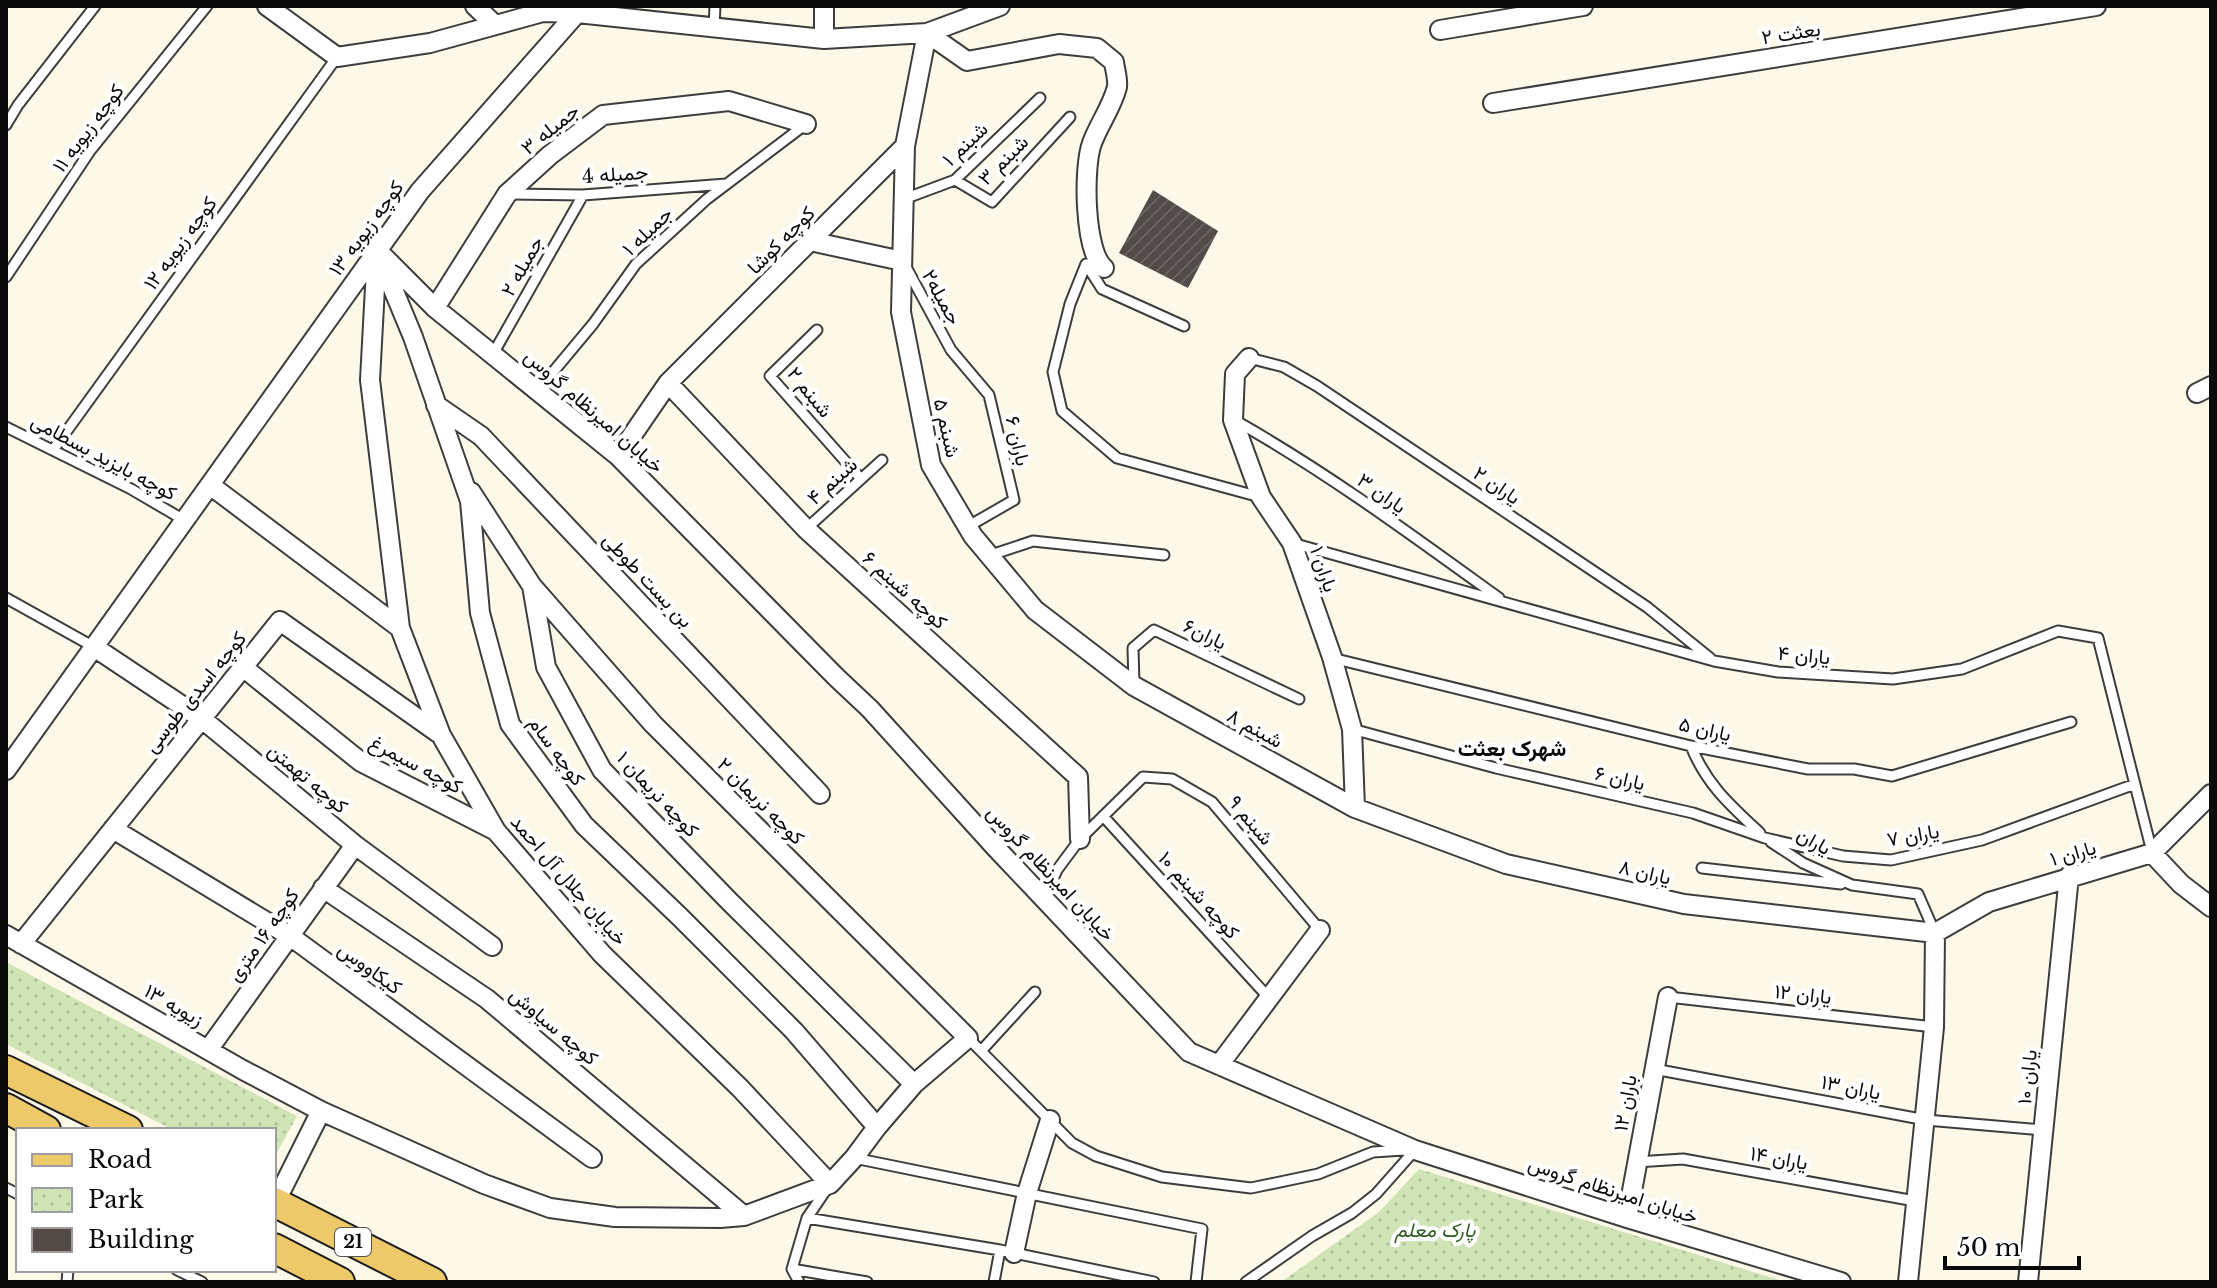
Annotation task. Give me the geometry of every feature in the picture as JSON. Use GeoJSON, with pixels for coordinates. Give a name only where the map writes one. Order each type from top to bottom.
{"type":"FeatureCollection","features":[{"type":"Feature","properties":{"kind":"main road"},"geometry":{"type":"LineString","coordinates":[[6,1070],[124,1128]]}},
{"type":"Feature","properties":{"kind":"main road"},"geometry":{"type":"LineString","coordinates":[[6,1108],[42,1128]]}},
{"type":"Feature","properties":{"kind":"main road","name":"21"},"geometry":{"type":"LineString","coordinates":[[276,1204],[432,1282]]}},
{"type":"Feature","properties":{"kind":"main road","name":"21"},"geometry":{"type":"LineString","coordinates":[[276,1249],[340,1282]]}},
{"type":"Feature","properties":{"kind":"street"},"geometry":{"type":"LineString","coordinates":[[267,6],[337,57],[430,43],[552,9],[630,12],[714,27],[824,39],[927,33],[1000,6]]}},
{"type":"Feature","properties":{"kind":"street"},"geometry":{"type":"LineString","coordinates":[[475,6],[495,25]]}},
{"type":"Feature","properties":{"kind":"street"},"geometry":{"type":"LineString","coordinates":[[824,6],[824,39]]}},
{"type":"Feature","properties":{"kind":"street"},"geometry":{"type":"LineString","coordinates":[[1440,30],[1583,6]]}},
{"type":"Feature","properties":{"kind":"street","name":"بعثت ۲"},"geometry":{"type":"LineString","coordinates":[[1493,103],[2096,6]]}},
{"type":"Feature","properties":{"kind":"street","name":"کوچه زیویه ۱۳"},"geometry":{"type":"LineString","coordinates":[[6,770],[420,191],[577,9]]}},
{"type":"Feature","properties":{"kind":"street"},"geometry":{"type":"LineString","coordinates":[[905,146],[927,33]]}},
{"type":"Feature","properties":{"kind":"street"},"geometry":{"type":"LineString","coordinates":[[927,33],[967,61],[1059,44],[1097,48],[1114,62],[1117,84],[1091,146],[1086,187],[1089,232],[1096,262],[1104,268]]}},
{"type":"Feature","properties":{"kind":"street","name":"جمیله ۳"},"geometry":{"type":"LineString","coordinates":[[435,308],[507,194],[550,155],[603,115],[729,101],[806,124]]}},
{"type":"Feature","properties":{"kind":"street","name":"شبنم ۵"},"geometry":{"type":"LineString","coordinates":[[905,146],[901,312],[931,465],[967,527],[1035,610],[1134,686]]}},
{"type":"Feature","properties":{"kind":"street","name":"کوچه کوشا"},"geometry":{"type":"LineString","coordinates":[[618,456],[668,383],[905,146]]}},
{"type":"Feature","properties":{"kind":"street"},"geometry":{"type":"LineString","coordinates":[[810,241],[902,261]]}},
{"type":"Feature","properties":{"kind":"street","name":"خیابان امیرنظام گروس"},"geometry":{"type":"LineString","coordinates":[[377,250],[435,308],[618,456],[870,709],[1189,1052],[1415,1150],[1841,1282]]}},
{"type":"Feature","properties":{"kind":"street","name":"کوچه سام"},"geometry":{"type":"LineString","coordinates":[[377,250],[413,337],[470,501],[480,613],[510,724],[584,825],[794,1031],[877,1127]]}},
{"type":"Feature","properties":{"kind":"street","name":"خیابان جلال آل احمد"},"geometry":{"type":"LineString","coordinates":[[377,250],[370,380],[400,628],[441,735],[496,831],[602,954],[740,1088],[830,1184]]}},
{"type":"Feature","properties":{"kind":"street","name":"یاران ۱"},"geometry":{"type":"LineString","coordinates":[[1249,358],[1235,374],[1233,420],[1261,497],[1292,543],[1332,657],[1352,729],[1355,808]]}},
{"type":"Feature","properties":{"kind":"street","name":"کوچه شبنم ۶"},"geometry":{"type":"LineString","coordinates":[[668,383],[806,529],[1078,777],[1080,839]]}},
{"type":"Feature","properties":{"kind":"street","name":"بن بست طوطی"},"geometry":{"type":"LineString","coordinates":[[436,405],[481,436],[820,794]]}},
{"type":"Feature","properties":{"kind":"street","name":"کوچه نریمان ۱"},"geometry":{"type":"LineString","coordinates":[[461,476],[532,586],[546,667],[602,770],[914,1084]]}},
{"type":"Feature","properties":{"kind":"street"},"geometry":{"type":"LineString","coordinates":[[210,485],[400,628]]}},
{"type":"Feature","properties":{"kind":"street","name":"کوچه نریمان ۲"},"geometry":{"type":"LineString","coordinates":[[532,586],[653,724],[974,1044]]}},
{"type":"Feature","properties":{"kind":"street","name":"کوچه اسدی طوسی"},"geometry":{"type":"LineString","coordinates":[[14,939],[113,829],[280,621],[441,735]]}},
{"type":"Feature","properties":{"kind":"street","name":"کوچه تهمتن"},"geometry":{"type":"LineString","coordinates":[[94,647],[202,719],[355,845],[492,946]]}},
{"type":"Feature","properties":{"kind":"street","name":"کوچه سیمرغ"},"geometry":{"type":"LineString","coordinates":[[244,668],[361,762],[496,831]]}},
{"type":"Feature","properties":{"kind":"street","name":"شبنم ۸"},"geometry":{"type":"LineString","coordinates":[[1134,686],[1355,808]]}},
{"type":"Feature","properties":{"kind":"street"},"geometry":{"type":"LineString","coordinates":[[2211,794],[2152,853],[2181,884],[2211,907]]}},
{"type":"Feature","properties":{"kind":"street","name":"یاران ۸"},"geometry":{"type":"LineString","coordinates":[[1355,808],[1506,864],[1684,904],[1935,933]]}},
{"type":"Feature","properties":{"kind":"street","name":"کیکاووس"},"geometry":{"type":"LineString","coordinates":[[113,829],[290,936],[592,1158]]}},
{"type":"Feature","properties":{"kind":"street","name":"کوچه ۱۶ متری"},"geometry":{"type":"LineString","coordinates":[[208,1050],[355,845]]}},
{"type":"Feature","properties":{"kind":"street","name":"یاران ۱"},"geometry":{"type":"LineString","coordinates":[[1935,933],[1989,902],[2152,853]]}},
{"type":"Feature","properties":{"kind":"street","name":"یاران ۱۰"},"geometry":{"type":"LineString","coordinates":[[2028,1282],[2069,876]]}},
{"type":"Feature","properties":{"kind":"street","name":"کوچه سیاوش"},"geometry":{"type":"LineString","coordinates":[[323,888],[487,999],[744,1216]]}},
{"type":"Feature","properties":{"kind":"street"},"geometry":{"type":"LineString","coordinates":[[1219,1065],[1320,930]]}},
{"type":"Feature","properties":{"kind":"street"},"geometry":{"type":"LineString","coordinates":[[1908,1282],[1934,1027],[1935,933]]}},
{"type":"Feature","properties":{"kind":"street","name":"زیویه ۱۳"},"geometry":{"type":"LineString","coordinates":[[14,939],[321,1111],[484,1184],[550,1208],[615,1217],[744,1216],[830,1184]]}},
{"type":"Feature","properties":{"kind":"street","name":"باران ۱۲"},"geometry":{"type":"LineString","coordinates":[[1627,1218],[1668,997]]}},
{"type":"Feature","properties":{"kind":"street"},"geometry":{"type":"LineString","coordinates":[[830,1184],[914,1084],[974,1044]]}},
{"type":"Feature","properties":{"kind":"street"},"geometry":{"type":"LineString","coordinates":[[276,1201],[321,1111]]}},
{"type":"Feature","properties":{"kind":"street"},"geometry":{"type":"LineString","coordinates":[[1007,1251],[1050,1120]]}},
{"type":"Feature","properties":{"kind":"lane"},"geometry":{"type":"LineString","coordinates":[[6,125],[95,6]]}},
{"type":"Feature","properties":{"kind":"lane","name":"کوچه زیویه ۱۱"},"geometry":{"type":"LineString","coordinates":[[6,277],[90,151],[207,6]]}},
{"type":"Feature","properties":{"kind":"lane"},"geometry":{"type":"LineString","coordinates":[[714,27],[715,6]]}},
{"type":"Feature","properties":{"kind":"lane","name":"کوچه زیویه ۱۲"},"geometry":{"type":"LineString","coordinates":[[53,450],[337,57]]}},
{"type":"Feature","properties":{"kind":"lane","name":"شبنم ۱"},"geometry":{"type":"LineString","coordinates":[[904,199],[955,180],[1040,98]]}},
{"type":"Feature","properties":{"kind":"lane","name":"شبنم ۳"},"geometry":{"type":"LineString","coordinates":[[955,180],[992,202],[1070,117]]}},
{"type":"Feature","properties":{"kind":"lane","name":"جمیله ۱"},"geometry":{"type":"LineString","coordinates":[[538,390],[593,324],[636,264],[707,199],[806,124]]}},
{"type":"Feature","properties":{"kind":"lane","name":"جمیله 4"},"geometry":{"type":"LineString","coordinates":[[507,194],[583,195],[726,184]]}},
{"type":"Feature","properties":{"kind":"lane","name":"جمیله ۲"},"geometry":{"type":"LineString","coordinates":[[493,354],[583,195]]}},
{"type":"Feature","properties":{"kind":"lane","name":"جمیله۲"},"geometry":{"type":"LineString","coordinates":[[902,261],[951,350]]}},
{"type":"Feature","properties":{"kind":"lane"},"geometry":{"type":"LineString","coordinates":[[1184,326],[1102,289],[1086,264],[1070,304],[1053,372],[1062,411],[1117,458],[1261,497]]}},
{"type":"Feature","properties":{"kind":"lane","name":"شبنم ۲"},"geometry":{"type":"LineString","coordinates":[[817,330],[770,376],[861,479]]}},
{"type":"Feature","properties":{"kind":"lane","name":"باران ۶"},"geometry":{"type":"LineString","coordinates":[[951,350],[989,395],[1014,500],[967,527]]}},
{"type":"Feature","properties":{"kind":"lane","name":"یاران ۲"},"geometry":{"type":"LineString","coordinates":[[1249,358],[1284,367],[1317,386],[1647,607],[1714,661]]}},
{"type":"Feature","properties":{"kind":"lane","name":"یاران ۳"},"geometry":{"type":"LineString","coordinates":[[1233,420],[1291,452],[1505,603]]}},
{"type":"Feature","properties":{"kind":"lane","name":"کوچه بایزید بسطامی"},"geometry":{"type":"LineString","coordinates":[[6,427],[131,489],[184,520]]}},
{"type":"Feature","properties":{"kind":"lane","name":"شبنم ۴"},"geometry":{"type":"LineString","coordinates":[[806,529],[882,460]]}},
{"type":"Feature","properties":{"kind":"lane"},"geometry":{"type":"LineString","coordinates":[[988,556],[1033,541],[1164,555]]}},
{"type":"Feature","properties":{"kind":"lane","name":"یاران ۴"},"geometry":{"type":"LineString","coordinates":[[1292,543],[1714,661],[1778,672],[1893,679],[1962,669],[2058,631],[2098,638],[2152,853]]}},
{"type":"Feature","properties":{"kind":"lane"},"geometry":{"type":"LineString","coordinates":[[6,598],[94,647]]}},
{"type":"Feature","properties":{"kind":"lane","name":"یاران۶"},"geometry":{"type":"LineString","coordinates":[[1134,686],[1133,648],[1154,630],[1299,699]]}},
{"type":"Feature","properties":{"kind":"lane","name":"یاران ۵"},"geometry":{"type":"LineString","coordinates":[[1332,657],[1691,746],[1808,769],[1854,769],[1892,776],[2071,722]]}},
{"type":"Feature","properties":{"kind":"lane","name":"یاران ۶"},"geometry":{"type":"LineString","coordinates":[[1352,729],[1496,768],[1693,813]]}},
{"type":"Feature","properties":{"kind":"lane","name":"یاران"},"geometry":{"type":"LineString","coordinates":[[1691,746],[1700,769],[1726,801],[1765,838],[1803,863],[1852,885],[1918,894],[1935,933]]}},
{"type":"Feature","properties":{"kind":"lane","name":"شبنم ۹"},"geometry":{"type":"LineString","coordinates":[[1044,899],[1057,870],[1080,839],[1143,777],[1172,779],[1212,802],[1320,930]]}},
{"type":"Feature","properties":{"kind":"lane","name":"یاران ۷"},"geometry":{"type":"LineString","coordinates":[[1693,813],[1765,838],[1843,856],[1891,860],[1982,840],[2135,784]]}},
{"type":"Feature","properties":{"kind":"lane","name":"کوچه شبنم ۱۰"},"geometry":{"type":"LineString","coordinates":[[1103,816],[1269,998]]}},
{"type":"Feature","properties":{"kind":"lane"},"geometry":{"type":"LineString","coordinates":[[1702,868],[1852,885]]}},
{"type":"Feature","properties":{"kind":"lane"},"geometry":{"type":"LineString","coordinates":[[1035,992],[974,1044],[1072,1143],[1096,1156],[1162,1177],[1251,1188],[1318,1174],[1373,1152],[1415,1150]]}},
{"type":"Feature","properties":{"kind":"lane","name":"یاران ۱۲"},"geometry":{"type":"LineString","coordinates":[[1668,997],[1934,1027]]}},
{"type":"Feature","properties":{"kind":"lane","name":"یاران ۱۳"},"geometry":{"type":"LineString","coordinates":[[1654,1069],[1926,1120],[2044,1130]]}},
{"type":"Feature","properties":{"kind":"lane"},"geometry":{"type":"LineString","coordinates":[[1246,1282],[1376,1194],[1415,1150]]}},
{"type":"Feature","properties":{"kind":"lane"},"geometry":{"type":"LineString","coordinates":[[854,1158],[1202,1229],[1196,1282]]}},
{"type":"Feature","properties":{"kind":"lane","name":"یاران ۱۴"},"geometry":{"type":"LineString","coordinates":[[1636,1162],[1683,1159],[1915,1201]]}},
{"type":"Feature","properties":{"kind":"lane"},"geometry":{"type":"LineString","coordinates":[[799,1282],[792,1269],[807,1218],[830,1184]]}},
{"type":"Feature","properties":{"kind":"lane"},"geometry":{"type":"LineString","coordinates":[[807,1218],[1007,1251],[1154,1282]]}},
{"type":"Feature","properties":{"kind":"lane"},"geometry":{"type":"LineString","coordinates":[[994,1282],[1007,1251]]}},
{"type":"Feature","properties":{"kind":"lane"},"geometry":{"type":"LineString","coordinates":[[792,1269],[867,1282]]}},
{"type":"Feature","properties":{"kind":"lane"},"geometry":{"type":"LineString","coordinates":[[181,1272],[202,1282]]}},
{"type":"Feature","properties":{"kind":"green space"},"geometry":{"type":"Polygon","coordinates":[[[6,962],[297,1116],[276,1154],[276,1128],[169,1128],[6,1044],[6,962]]]}},
{"type":"Feature","properties":{"kind":"green space","name":"پارک معلم"},"geometry":{"type":"Polygon","coordinates":[[[1419,1169],[1786,1282],[1281,1282],[1379,1212],[1419,1169]]]}},
{"type":"Feature","properties":{"kind":"building"},"geometry":{"type":"Polygon","coordinates":[[[1153,190],[1218,231],[1188,288],[1119,253],[1153,190]]]}},
{"type":"Feature","properties":{"kind":"district","name":"شهرک بعثت"},"geometry":{"type":"Point","coordinates":[1512,748]}}]}
